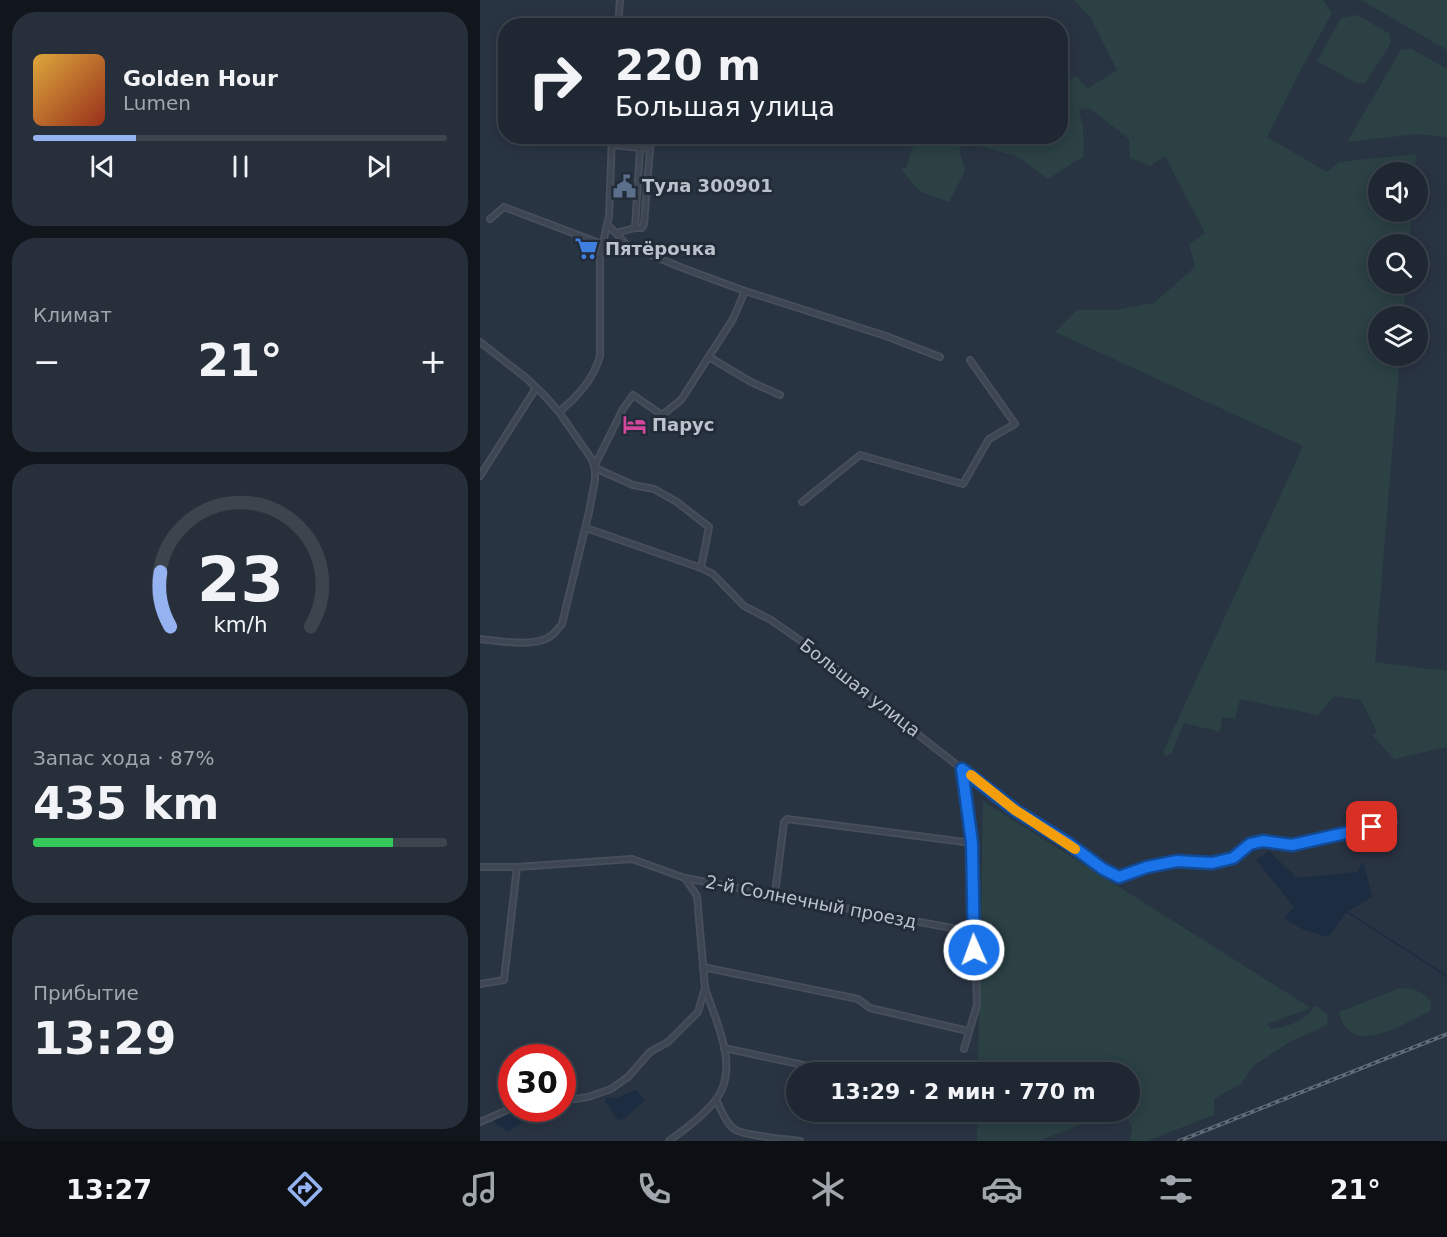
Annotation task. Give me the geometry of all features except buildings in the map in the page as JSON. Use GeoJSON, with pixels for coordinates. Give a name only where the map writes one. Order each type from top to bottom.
{"type":"FeatureCollection","features":[{"type":"Feature","properties":{"kind":"street"},"geometry":{"type":"LineString","coordinates":[[619,18],[620,0]]}},
{"type":"Feature","properties":{"kind":"street"},"geometry":{"type":"LineString","coordinates":[[616,233],[642,228],[645,221],[650,144]]}},
{"type":"Feature","properties":{"kind":"street"},"geometry":{"type":"LineString","coordinates":[[559,412],[590,381],[600,356],[600,266],[602,244],[608,225],[612,145],[650,149]]}},
{"type":"Feature","properties":{"kind":"street"},"geometry":{"type":"LineString","coordinates":[[635,228],[640,148]]}},
{"type":"Feature","properties":{"kind":"street"},"geometry":{"type":"LineString","coordinates":[[490,219],[504,207],[602,244]]}},
{"type":"Feature","properties":{"kind":"street"},"geometry":{"type":"LineString","coordinates":[[608,225],[628,246],[745,291],[886,336],[940,357]]}},
{"type":"Feature","properties":{"kind":"street"},"geometry":{"type":"LineString","coordinates":[[594,467],[623,408],[633,395],[662,415],[681,400],[733,319],[745,291]]}},
{"type":"Feature","properties":{"kind":"street"},"geometry":{"type":"LineString","coordinates":[[480,342],[536,388],[559,412],[591,458],[595,480],[586,528],[562,624],[553,635],[543,640],[527,643],[480,639]]}},
{"type":"Feature","properties":{"kind":"street"},"geometry":{"type":"LineString","coordinates":[[709,357],[751,382],[780,395]]}},
{"type":"Feature","properties":{"kind":"street"},"geometry":{"type":"LineString","coordinates":[[802,502],[860,455],[963,484],[989,439],[1015,424],[970,360]]}},
{"type":"Feature","properties":{"kind":"street"},"geometry":{"type":"LineString","coordinates":[[480,476],[536,388]]}},
{"type":"Feature","properties":{"kind":"street"},"geometry":{"type":"LineString","coordinates":[[594,467],[633,485],[654,489],[677,502],[709,527],[701,568]]}},
{"type":"Feature","properties":{"kind":"street","name":"Большая улица"},"geometry":{"type":"LineString","coordinates":[[586,528],[713,574],[744,606],[771,620],[804,642],[1015,810],[1068,843],[1103,869],[1119,877],[1147,867],[1177,861],[1212,863],[1233,858],[1250,844],[1263,841],[1292,845],[1394,822]]}},
{"type":"Feature","properties":{"kind":"street"},"geometry":{"type":"LineString","coordinates":[[962,769],[972,843],[977,1005],[964,1049]]}},
{"type":"Feature","properties":{"kind":"street"},"geometry":{"type":"LineString","coordinates":[[775,894],[784,822],[787,819],[972,843]]}},
{"type":"Feature","properties":{"kind":"street","name":"2-й Солнечный проезд"},"geometry":{"type":"LineString","coordinates":[[480,867],[518,867],[632,859],[685,878],[973,932]]}},
{"type":"Feature","properties":{"kind":"street"},"geometry":{"type":"LineString","coordinates":[[480,984],[504,980],[518,867]]}},
{"type":"Feature","properties":{"kind":"street"},"geometry":{"type":"LineString","coordinates":[[669,1141],[716,1100],[727,1077],[724,1048],[705,988],[697,896],[685,878]]}},
{"type":"Feature","properties":{"kind":"street"},"geometry":{"type":"LineString","coordinates":[[703,967],[858,999],[870,1008],[968,1031]]}},
{"type":"Feature","properties":{"kind":"street"},"geometry":{"type":"LineString","coordinates":[[576,1099],[611,1089],[628,1077],[650,1052],[668,1042],[698,1012],[705,988]]}},
{"type":"Feature","properties":{"kind":"street"},"geometry":{"type":"LineString","coordinates":[[724,1048],[789,1062]]}},
{"type":"Feature","properties":{"kind":"street"},"geometry":{"type":"LineString","coordinates":[[716,1100],[734,1129],[745,1133],[800,1141]]}},
{"type":"Feature","properties":{"kind":"street"},"geometry":{"type":"LineString","coordinates":[[480,1122],[498,1114]]}},
{"type":"Feature","properties":{"kind":"green space"},"geometry":{"type":"Polygon","coordinates":[[[1074,0],[1323,0],[1332,13],[1267,137],[1327,172],[1339,162],[1416,154],[1416,162],[1368,162],[1368,222],[1411,222],[1410,234],[1368,234],[1368,294],[1405,294],[1404,306],[1368,306],[1368,366],[1399,366],[1375,662],[1447,670],[1447,747],[1394,759],[1372,735],[1377,732],[1361,700],[1334,696],[1318,715],[1240,699],[1235,719],[1222,717],[1220,732],[1184,723],[1171,754],[1166,756],[1163,752],[1303,446],[1055,332],[1077,310],[1115,310],[1154,303],[1195,267],[1189,244],[1205,233],[1165,156],[1150,166],[1130,158],[1129,139],[1089,108],[1079,110],[1083,127],[1084,156],[1048,179],[1016,156],[971,144],[1068,144],[1068,80],[1077,76],[1087,89],[1117,70],[1090,17],[1074,0]]]}},
{"type":"Feature","properties":{"kind":"green space"},"geometry":{"type":"Polygon","coordinates":[[[1361,0],[1447,0],[1447,50],[1361,0]]]}},
{"type":"Feature","properties":{"kind":"green space"},"geometry":{"type":"Polygon","coordinates":[[[1357,15],[1390,34],[1391,43],[1365,83],[1356,83],[1317,61],[1341,18],[1357,15]]]}},
{"type":"Feature","properties":{"kind":"green space"},"geometry":{"type":"Polygon","coordinates":[[[1412,49],[1447,69],[1447,137],[1418,134],[1347,142],[1401,50],[1412,49]]]}},
{"type":"Feature","properties":{"kind":"green space"},"geometry":{"type":"Polygon","coordinates":[[[916,144],[965,144],[959,148],[965,171],[949,202],[921,192],[901,170],[907,166],[911,150],[916,144]]]}},
{"type":"Feature","properties":{"kind":"green space"},"geometry":{"type":"Polygon","coordinates":[[[983,801],[1311,1008],[1267,1024],[1271,1029],[1296,1022],[1306,1016],[1315,1006],[1328,1015],[1327,1025],[1288,1043],[1253,1066],[1241,1084],[1214,1099],[1214,1115],[1147,1141],[1130,1141],[1132,1127],[1129,1122],[1140,1122],[1140,1062],[978,1062],[983,801]]]}},
{"type":"Feature","properties":{"kind":"green space"},"geometry":{"type":"Polygon","coordinates":[[[1400,988],[1414,990],[1424,995],[1431,1002],[1430,1011],[1379,1034],[1366,1036],[1354,1034],[1345,1026],[1339,1012],[1400,988]]]}},
{"type":"Feature","properties":{"kind":"green space"},"geometry":{"type":"Polygon","coordinates":[[[977,1122],[1087,1122],[1039,1141],[977,1141],[977,1122]]]}},
{"type":"Feature","properties":{"kind":"water"},"geometry":{"type":"Polygon","coordinates":[[[1269,851],[1297,878],[1357,872],[1363,861],[1372,897],[1347,912],[1328,937],[1302,929],[1284,918],[1294,907],[1256,860],[1269,851]]]}},
{"type":"Feature","properties":{"kind":"water"},"geometry":{"type":"Polygon","coordinates":[[[636,1090],[645,1100],[624,1119],[618,1120],[605,1102],[607,1097],[616,1098],[636,1090]]]}},
{"type":"Feature","properties":{"kind":"water"},"geometry":{"type":"Polygon","coordinates":[[[498,1119],[498,1122],[522,1122],[509,1131],[498,1126],[494,1121],[498,1119]]]}},
{"type":"Feature","properties":{"kind":"waterway"},"geometry":{"type":"LineString","coordinates":[[1347,912],[1447,976]]}},
{"type":"Feature","properties":{"kind":"railway"},"geometry":{"type":"LineString","coordinates":[[1179,1141],[1447,1034]]}},
{"type":"Feature","properties":{"kind":"slow traffic"},"geometry":{"type":"LineString","coordinates":[[971,775],[1015,810],[1075,849]]}},
{"type":"Feature","properties":{"kind":"place","name":"Тула 300901"},"geometry":{"type":"Point","coordinates":[624,186]}},
{"type":"Feature","properties":{"kind":"place","name":"Пятёрочка"},"geometry":{"type":"Point","coordinates":[587,249]}},
{"type":"Feature","properties":{"kind":"place","name":"Парус"},"geometry":{"type":"Point","coordinates":[634,425]}},
{"type":"Feature","properties":{"kind":"route"},"geometry":{"type":"LineString","coordinates":[[974,950],[972,843],[962,769],[1015,810],[1068,843],[1103,869],[1119,877],[1147,867],[1177,861],[1212,863],[1233,858],[1250,844],[1263,841],[1292,845],[1372,827]]}}]}
